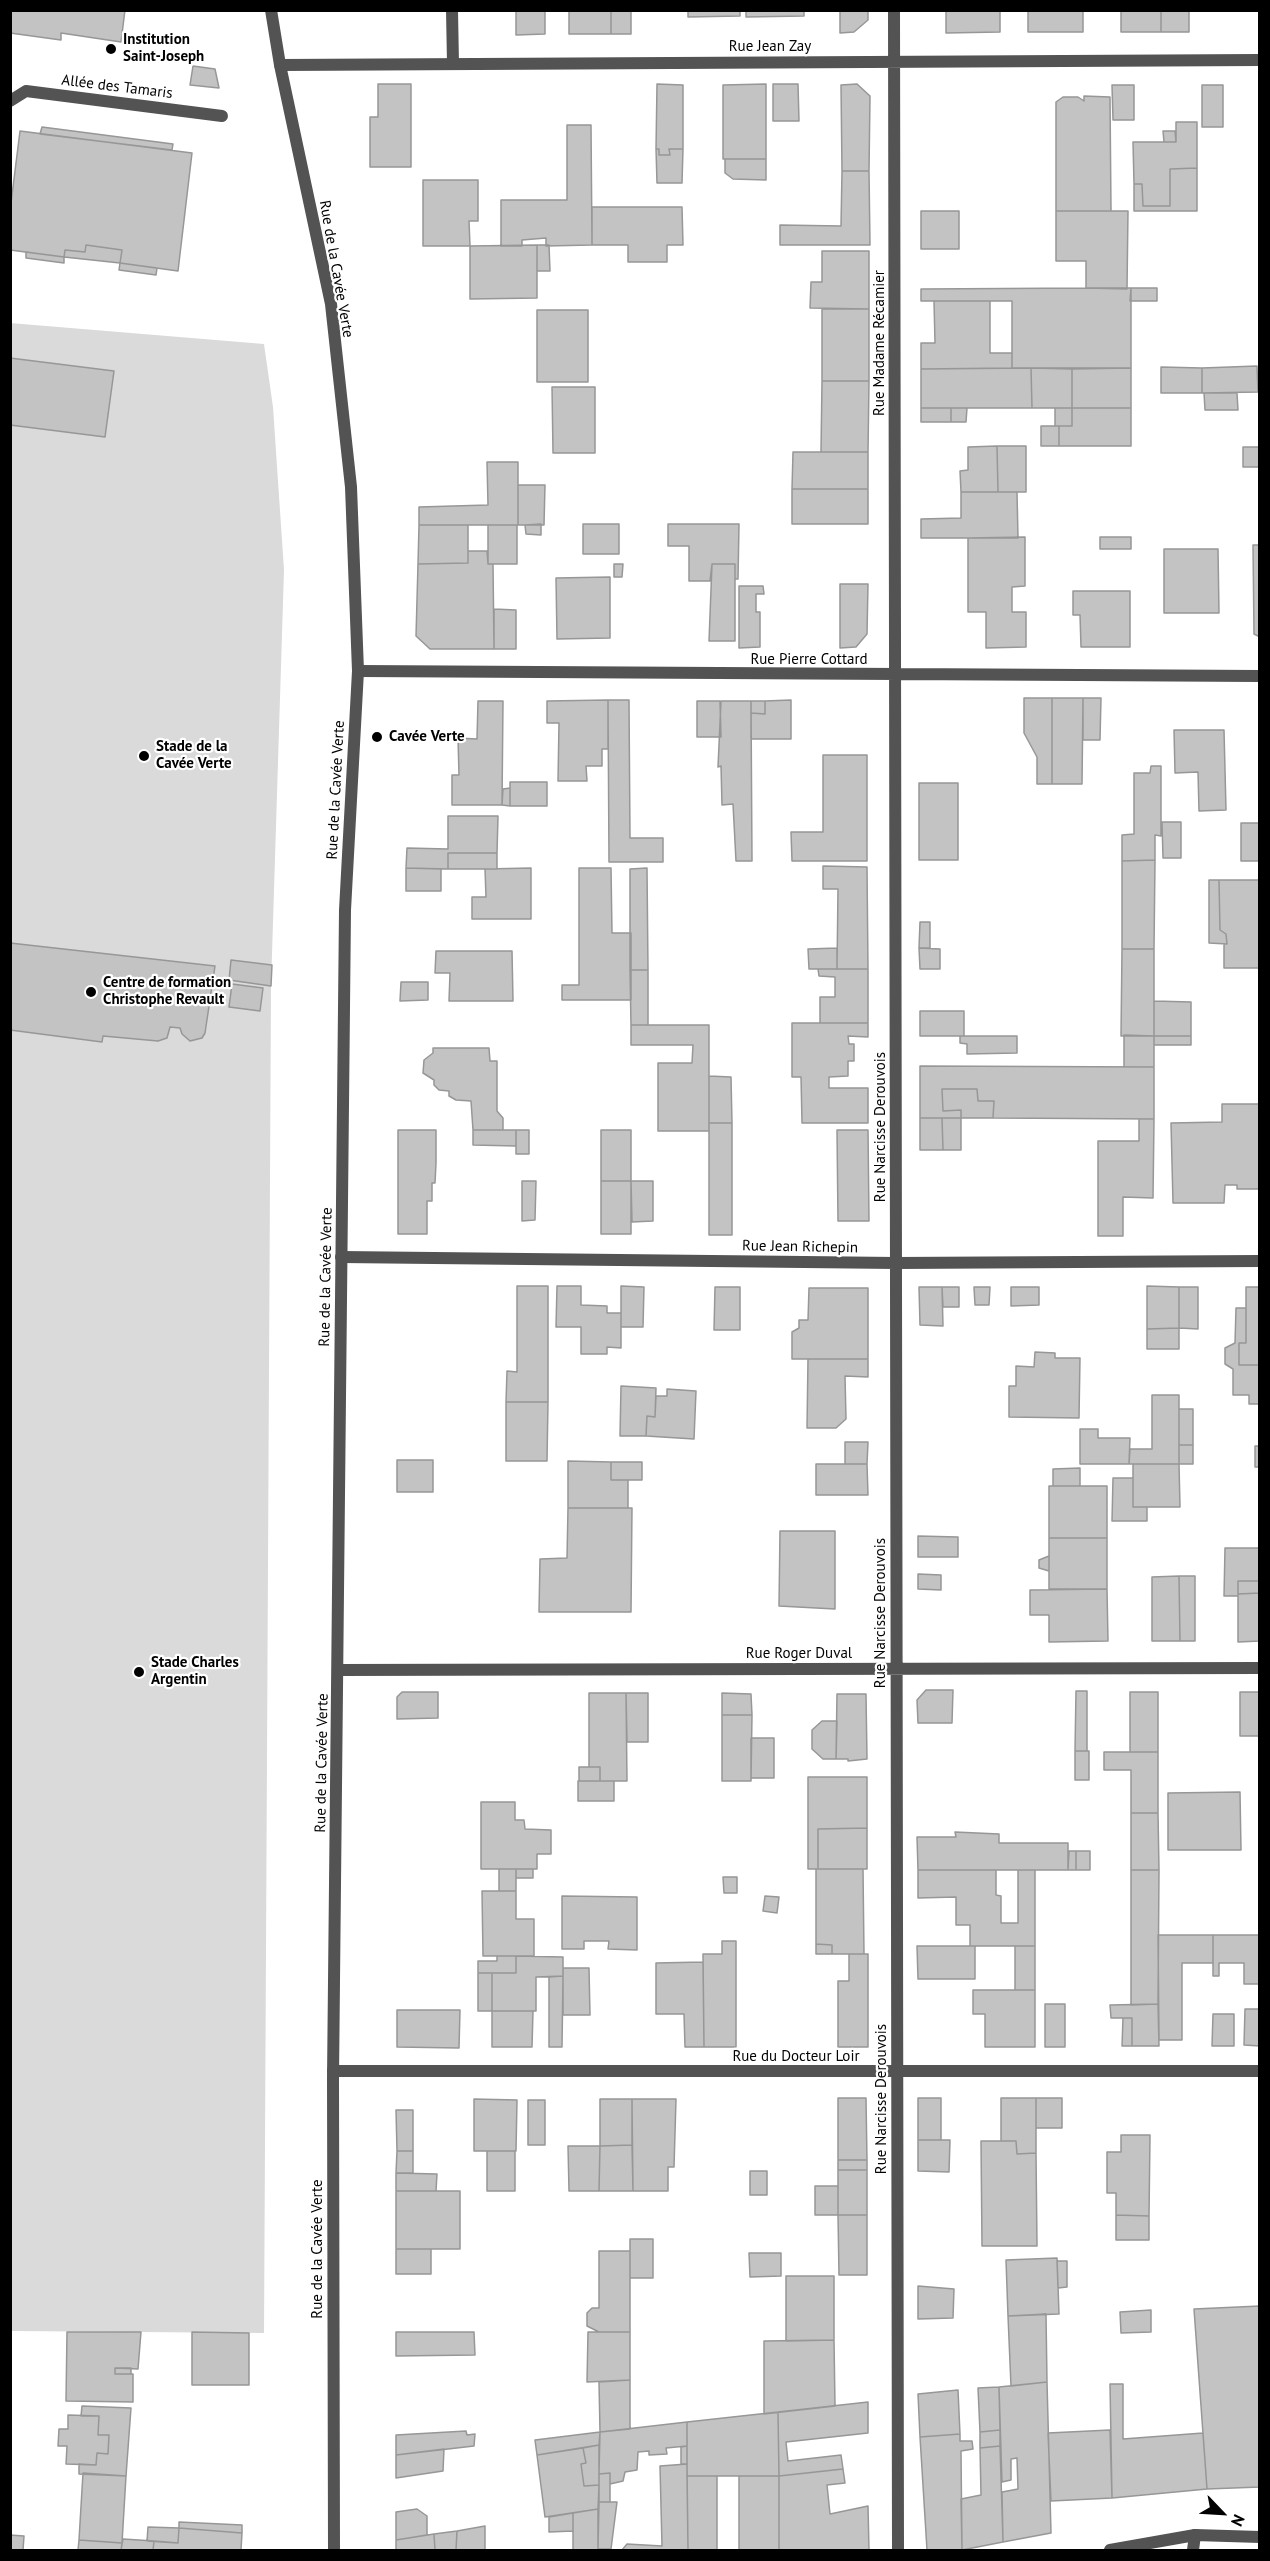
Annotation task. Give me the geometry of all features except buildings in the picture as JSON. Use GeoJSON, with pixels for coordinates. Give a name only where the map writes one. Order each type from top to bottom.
{"type":"FeatureCollection","features":[{"type":"Feature","properties":{"kind":"street","name":"Rue de la Cavée Verte"},"geometry":{"type":"LineString","coordinates":[[271,10],[280,65],[331,304],[351,487],[358,671],[345,910],[333,2071],[334,2550]]}},
{"type":"Feature","properties":{"kind":"street"},"geometry":{"type":"LineString","coordinates":[[452,10],[453,64]]}},
{"type":"Feature","properties":{"kind":"street","name":"Rue Madame Récamier"},"geometry":{"type":"LineString","coordinates":[[894,10],[895,676]]}},
{"type":"Feature","properties":{"kind":"street","name":"Rue Jean Zay"},"geometry":{"type":"LineString","coordinates":[[280,65],[1260,60]]}},
{"type":"Feature","properties":{"kind":"street","name":"Allée des Tamaris"},"geometry":{"type":"LineString","coordinates":[[10,101],[26,91],[222,116]]}},
{"type":"Feature","properties":{"kind":"street","name":"Rue Pierre Cottard"},"geometry":{"type":"LineString","coordinates":[[358,671],[895,676],[1260,676]]}},
{"type":"Feature","properties":{"kind":"street","name":"Rue Narcisse Derouvois"},"geometry":{"type":"LineString","coordinates":[[895,676],[898,2550]]}},
{"type":"Feature","properties":{"kind":"street","name":"Rue Jean Richepin"},"geometry":{"type":"LineString","coordinates":[[341,1257],[896,1263],[1260,1260]]}},
{"type":"Feature","properties":{"kind":"street","name":"Rue Roger Duval"},"geometry":{"type":"LineString","coordinates":[[338,1670],[1260,1668]]}},
{"type":"Feature","properties":{"kind":"street","name":"Rue du Docteur Loir"},"geometry":{"type":"LineString","coordinates":[[333,2071],[1260,2071]]}},
{"type":"Feature","properties":{"kind":"street"},"geometry":{"type":"LineString","coordinates":[[1193,2550],[1195,2535]]}},
{"type":"Feature","properties":{"kind":"street"},"geometry":{"type":"LineString","coordinates":[[1110,2550],[1195,2535],[1260,2537]]}},
{"type":"Feature","properties":{"kind":"shaded area","name":"Stade Charles Argentin"},"geometry":{"type":"Polygon","coordinates":[[[10,323],[264,344],[273,407],[284,570],[271,986],[264,2333],[11,2331],[10,323]]]}},
{"type":"Feature","properties":{"kind":"place","name":"Institution Saint-Joseph"},"geometry":{"type":"Point","coordinates":[111,49]}},
{"type":"Feature","properties":{"kind":"place","name":"Cavée Verte"},"geometry":{"type":"Point","coordinates":[377,737]}},
{"type":"Feature","properties":{"kind":"place","name":"Stade de la Cavée Verte"},"geometry":{"type":"Point","coordinates":[144,756]}},
{"type":"Feature","properties":{"kind":"place","name":"Centre de formation Christophe Revault"},"geometry":{"type":"Point","coordinates":[91,992]}},
{"type":"Feature","properties":{"kind":"place","name":"Stade Charles Argentin"},"geometry":{"type":"Point","coordinates":[139,1672]}}]}
